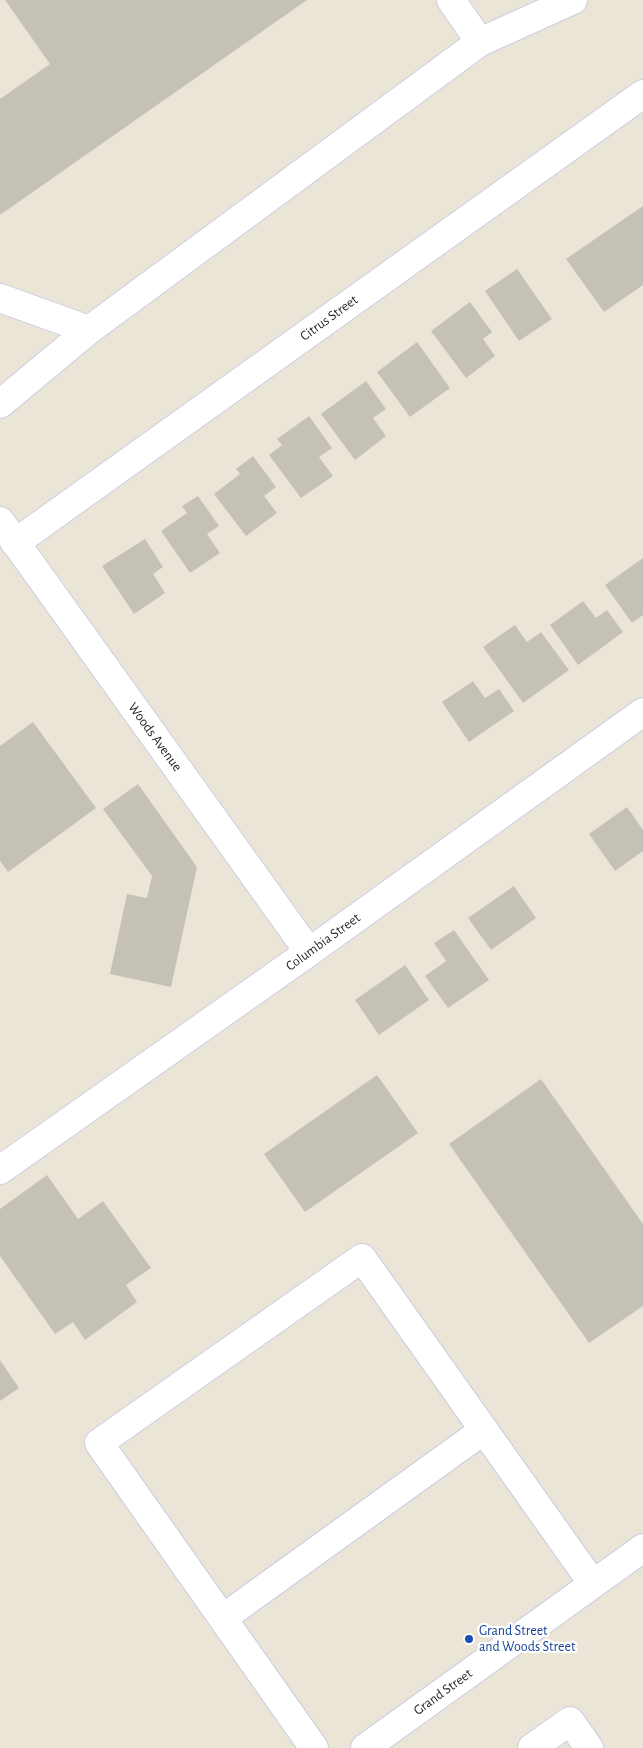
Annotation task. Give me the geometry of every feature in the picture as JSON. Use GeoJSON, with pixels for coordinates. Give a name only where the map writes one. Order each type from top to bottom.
{"type":"FeatureCollection","features":[{"type":"Feature","properties":{"kind":"street"},"geometry":{"type":"LineString","coordinates":[[451,0],[480,42]]}},
{"type":"Feature","properties":{"kind":"street"},"geometry":{"type":"LineString","coordinates":[[0,404],[89,330],[480,42],[573,0]]}},
{"type":"Feature","properties":{"kind":"street","name":"Citrus Street"},"geometry":{"type":"LineString","coordinates":[[8,532],[643,94]]}},
{"type":"Feature","properties":{"kind":"street"},"geometry":{"type":"LineString","coordinates":[[0,298],[89,330]]}},
{"type":"Feature","properties":{"kind":"street","name":"Woods Avenue"},"geometry":{"type":"LineString","coordinates":[[8,532],[309,952]]}},
{"type":"Feature","properties":{"kind":"street","name":"Columbia Street"},"geometry":{"type":"LineString","coordinates":[[0,1170],[309,952],[643,712]]}},
{"type":"Feature","properties":{"kind":"street"},"geometry":{"type":"LineString","coordinates":[[314,1748],[99,1443],[362,1258],[592,1584]]}},
{"type":"Feature","properties":{"kind":"street"},"geometry":{"type":"LineString","coordinates":[[223,1618],[484,1430]]}},
{"type":"Feature","properties":{"kind":"street","name":"Grand Street"},"geometry":{"type":"LineString","coordinates":[[365,1748],[643,1548]]}},
{"type":"Feature","properties":{"kind":"street"},"geometry":{"type":"LineString","coordinates":[[532,1748],[570,1721],[589,1748]]}},
{"type":"Feature","properties":{"kind":"building"},"geometry":{"type":"Polygon","coordinates":[[[5,0],[307,0],[0,215],[0,99],[50,64],[5,0]]]}},
{"type":"Feature","properties":{"kind":"building"},"geometry":{"type":"Polygon","coordinates":[[[643,206],[643,285],[604,312],[566,259],[643,206]]]}},
{"type":"Feature","properties":{"kind":"building"},"geometry":{"type":"Polygon","coordinates":[[[517,269],[552,319],[519,341],[485,291],[517,269]]]}},
{"type":"Feature","properties":{"kind":"building"},"geometry":{"type":"Polygon","coordinates":[[[470,302],[492,332],[483,339],[495,356],[466,378],[431,331],[470,302]]]}},
{"type":"Feature","properties":{"kind":"building"},"geometry":{"type":"Polygon","coordinates":[[[417,342],[450,388],[410,417],[377,372],[417,342]]]}},
{"type":"Feature","properties":{"kind":"building"},"geometry":{"type":"Polygon","coordinates":[[[366,381],[386,409],[373,418],[386,436],[355,460],[321,414],[366,381]]]}},
{"type":"Feature","properties":{"kind":"building"},"geometry":{"type":"Polygon","coordinates":[[[309,416],[332,448],[319,457],[333,476],[301,498],[269,455],[282,445],[277,439],[309,416]]]}},
{"type":"Feature","properties":{"kind":"building"},"geometry":{"type":"Polygon","coordinates":[[[253,456],[276,487],[264,496],[277,513],[246,536],[214,494],[240,474],[236,469],[253,456]]]}},
{"type":"Feature","properties":{"kind":"building"},"geometry":{"type":"Polygon","coordinates":[[[198,496],[219,526],[207,534],[220,553],[190,573],[161,531],[187,513],[182,506],[198,496]]]}},
{"type":"Feature","properties":{"kind":"building"},"geometry":{"type":"Polygon","coordinates":[[[145,539],[163,567],[153,574],[165,593],[134,614],[102,566],[145,539]]]}},
{"type":"Feature","properties":{"kind":"building"},"geometry":{"type":"Polygon","coordinates":[[[643,558],[643,615],[632,623],[605,585],[643,558]]]}},
{"type":"Feature","properties":{"kind":"building"},"geometry":{"type":"Polygon","coordinates":[[[583,601],[596,618],[607,610],[623,632],[578,665],[550,625],[583,601]]]}},
{"type":"Feature","properties":{"kind":"building"},"geometry":{"type":"Polygon","coordinates":[[[515,625],[527,642],[541,632],[569,670],[523,703],[483,647],[515,625]]]}},
{"type":"Feature","properties":{"kind":"building"},"geometry":{"type":"Polygon","coordinates":[[[473,681],[485,698],[499,689],[514,711],[469,742],[442,702],[473,681]]]}},
{"type":"Feature","properties":{"kind":"building"},"geometry":{"type":"Polygon","coordinates":[[[33,722],[96,808],[8,872],[0,861],[0,746],[33,722]]]}},
{"type":"Feature","properties":{"kind":"building"},"geometry":{"type":"Polygon","coordinates":[[[138,784],[197,867],[171,987],[110,974],[127,894],[147,898],[152,876],[103,809],[138,784]]]}},
{"type":"Feature","properties":{"kind":"building"},"geometry":{"type":"Polygon","coordinates":[[[627,807],[643,830],[643,851],[615,871],[589,834],[627,807]]]}},
{"type":"Feature","properties":{"kind":"building"},"geometry":{"type":"Polygon","coordinates":[[[514,886],[536,918],[491,950],[468,918],[514,886]]]}},
{"type":"Feature","properties":{"kind":"building"},"geometry":{"type":"Polygon","coordinates":[[[454,930],[489,980],[448,1008],[425,976],[446,961],[434,943],[454,930]]]}},
{"type":"Feature","properties":{"kind":"building"},"geometry":{"type":"Polygon","coordinates":[[[405,965],[429,1000],[379,1035],[355,1000],[405,965]]]}},
{"type":"Feature","properties":{"kind":"building"},"geometry":{"type":"Polygon","coordinates":[[[377,1075],[418,1133],[305,1212],[264,1154],[377,1075]]]}},
{"type":"Feature","properties":{"kind":"building"},"geometry":{"type":"Polygon","coordinates":[[[541,1079],[643,1224],[643,1306],[589,1343],[449,1144],[541,1079]]]}},
{"type":"Feature","properties":{"kind":"building"},"geometry":{"type":"Polygon","coordinates":[[[47,1175],[78,1219],[103,1201],[151,1268],[126,1285],[137,1302],[85,1340],[73,1322],[55,1334],[0,1256],[0,1209],[47,1175]]]}},
{"type":"Feature","properties":{"kind":"building"},"geometry":{"type":"Polygon","coordinates":[[[0,1360],[19,1388],[0,1401],[0,1360]]]}},
{"type":"Feature","properties":{"kind":"place","name":"Grand Street and Woods Street"},"geometry":{"type":"Point","coordinates":[469,1639]}}]}
